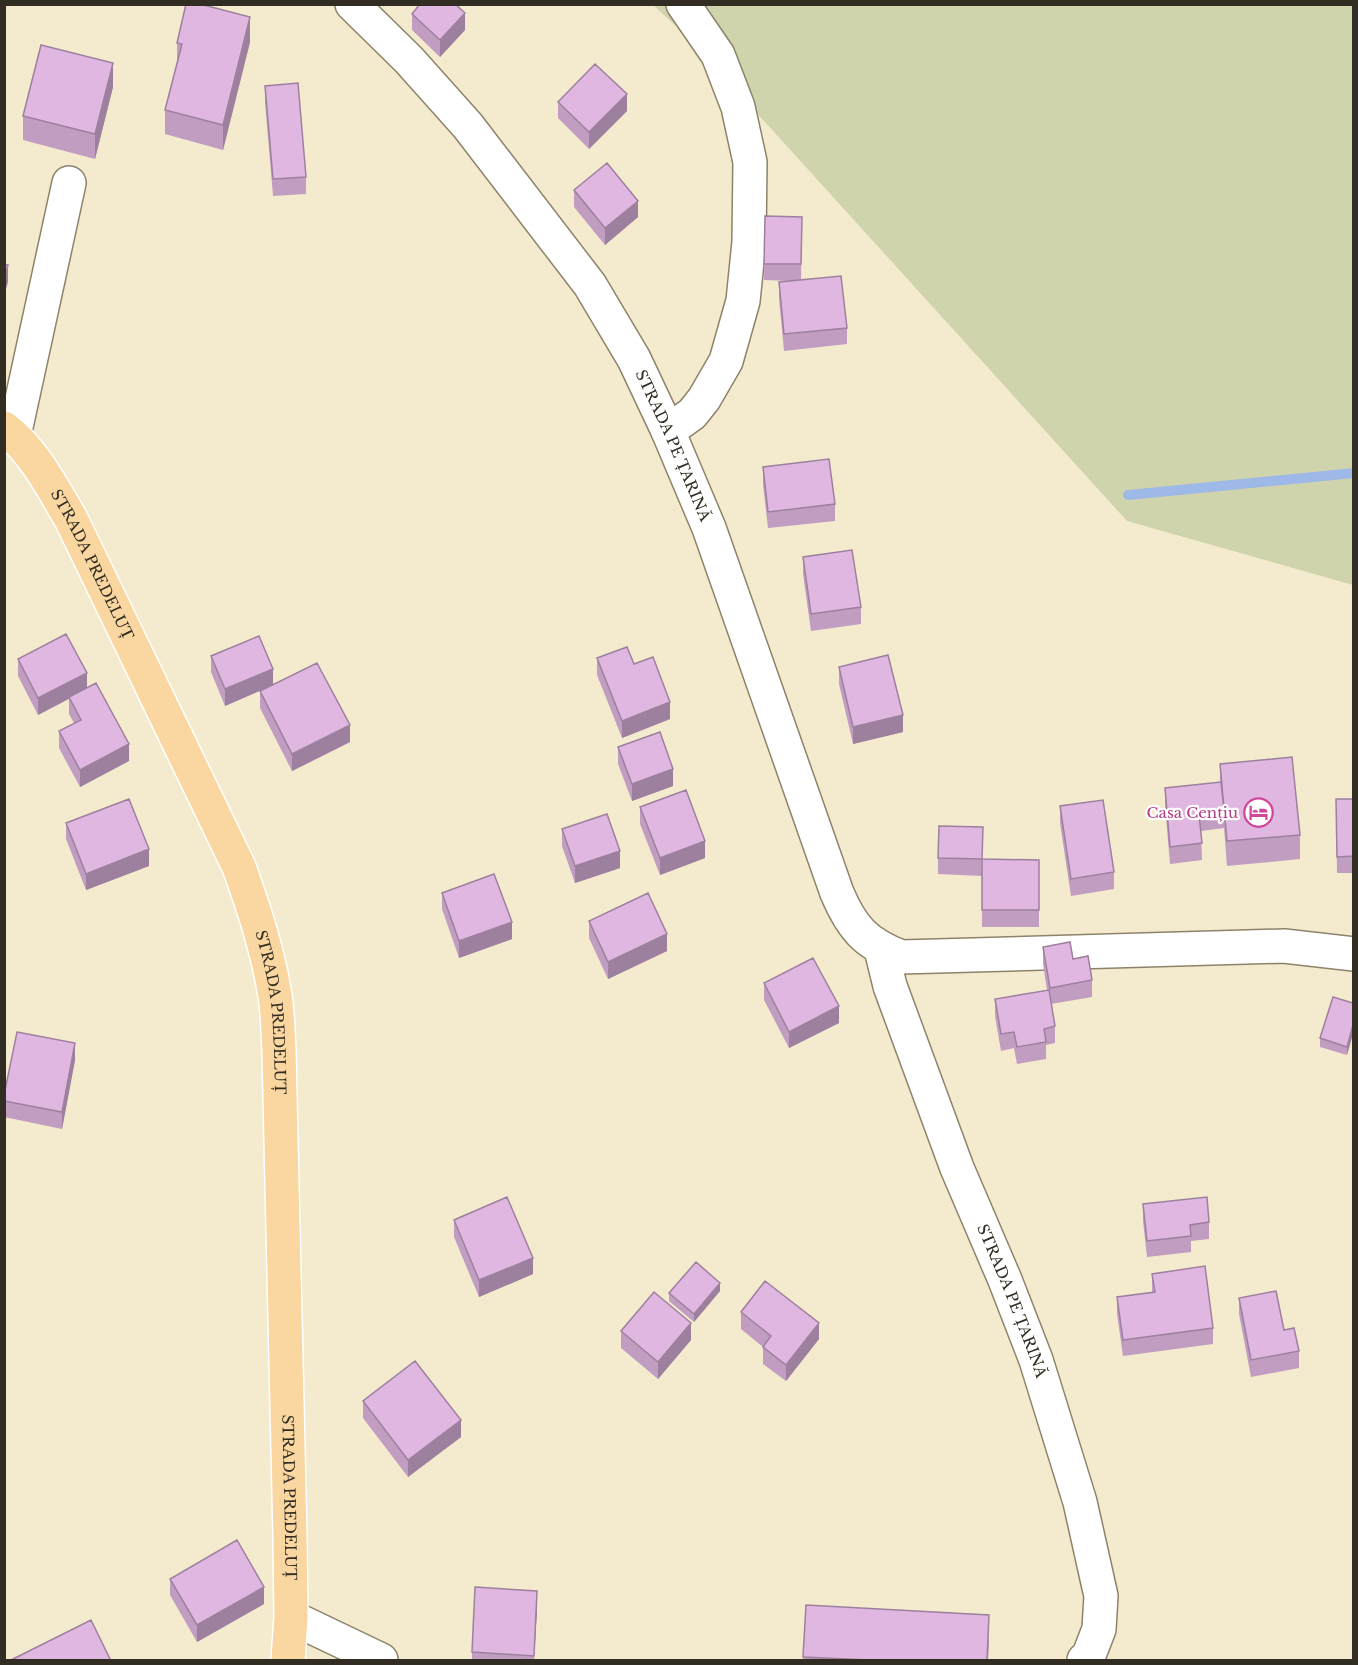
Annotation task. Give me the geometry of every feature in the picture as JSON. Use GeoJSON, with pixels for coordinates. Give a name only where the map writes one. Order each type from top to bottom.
{"type":"FeatureCollection","features":[{"type":"Feature","properties":{"kind":"main road","name":"STRADA PREDELUȚ"},"geometry":{"type":"LineString","coordinates":[[9,432],[41,469],[71,519],[238,867],[258,918],[268,960],[275,997],[279,1051],[291,1617],[288,1660]]}},
{"type":"Feature","properties":{"kind":"street","name":"STRADA PE ȚARINĂ"},"geometry":{"type":"LineString","coordinates":[[352,4],[409,60],[468,126],[590,285],[634,359],[668,431],[709,528],[837,893],[848,918],[865,939],[901,957],[1284,946],[1353,954]]}},
{"type":"Feature","properties":{"kind":"street"},"geometry":{"type":"LineString","coordinates":[[668,431],[692,414],[704,399],[726,361],[743,301],[748,243],[750,162],[738,107],[718,56],[683,4]]}},
{"type":"Feature","properties":{"kind":"street"},"geometry":{"type":"LineString","coordinates":[[9,432],[69,183]]}},
{"type":"Feature","properties":{"kind":"street","name":"STRADA PE ȚARINĂ"},"geometry":{"type":"LineString","coordinates":[[881,949],[890,986],[957,1168],[1036,1360],[1080,1502],[1101,1596],[1099,1629],[1089,1655],[1084,1660]]}},
{"type":"Feature","properties":{"kind":"street"},"geometry":{"type":"LineString","coordinates":[[291,1617],[381,1660]]}},
{"type":"Feature","properties":{"kind":"green space"},"geometry":{"type":"Polygon","coordinates":[[[653,5],[1353,5],[1353,585],[1127,521],[687,36],[653,5]]]}},
{"type":"Feature","properties":{"kind":"building"},"geometry":{"type":"Polygon","coordinates":[[[186,4],[200,4],[250,17],[223,125],[165,110],[182,44],[177,43],[186,4]]]}},
{"type":"Feature","properties":{"kind":"building"},"geometry":{"type":"Polygon","coordinates":[[[420,4],[455,4],[465,13],[440,40],[412,14],[420,4]]]}},
{"type":"Feature","properties":{"kind":"building"},"geometry":{"type":"Polygon","coordinates":[[[41,45],[113,63],[95,134],[23,116],[41,45]]]}},
{"type":"Feature","properties":{"kind":"building"},"geometry":{"type":"Polygon","coordinates":[[[595,64],[627,94],[589,132],[558,102],[595,64]]]}},
{"type":"Feature","properties":{"kind":"building"},"geometry":{"type":"Polygon","coordinates":[[[298,83],[306,177],[273,179],[265,86],[298,83]]]}},
{"type":"Feature","properties":{"kind":"building"},"geometry":{"type":"Polygon","coordinates":[[[607,163],[638,201],[605,228],[574,190],[607,163]]]}},
{"type":"Feature","properties":{"kind":"building"},"geometry":{"type":"Polygon","coordinates":[[[765,216],[802,217],[801,264],[764,264],[765,216]]]}},
{"type":"Feature","properties":{"kind":"building"},"geometry":{"type":"Polygon","coordinates":[[[4,264],[8,265],[4,279],[4,264]]]}},
{"type":"Feature","properties":{"kind":"building"},"geometry":{"type":"Polygon","coordinates":[[[841,276],[847,328],[784,334],[779,282],[841,276]]]}},
{"type":"Feature","properties":{"kind":"building"},"geometry":{"type":"Polygon","coordinates":[[[829,459],[835,504],[768,512],[763,467],[829,459]]]}},
{"type":"Feature","properties":{"kind":"building"},"geometry":{"type":"Polygon","coordinates":[[[852,550],[861,607],[811,614],[803,557],[852,550]]]}},
{"type":"Feature","properties":{"kind":"building"},"geometry":{"type":"Polygon","coordinates":[[[66,634],[87,673],[38,698],[18,659],[66,634]]]}},
{"type":"Feature","properties":{"kind":"building"},"geometry":{"type":"Polygon","coordinates":[[[259,636],[273,669],[225,689],[211,656],[259,636]]]}},
{"type":"Feature","properties":{"kind":"building"},"geometry":{"type":"Polygon","coordinates":[[[627,647],[634,664],[653,657],[670,702],[622,721],[597,658],[627,647]]]}},
{"type":"Feature","properties":{"kind":"building"},"geometry":{"type":"Polygon","coordinates":[[[888,655],[903,715],[853,727],[839,667],[888,655]]]}},
{"type":"Feature","properties":{"kind":"building"},"geometry":{"type":"Polygon","coordinates":[[[317,663],[350,725],[292,754],[260,691],[317,663]]]}},
{"type":"Feature","properties":{"kind":"building"},"geometry":{"type":"Polygon","coordinates":[[[96,683],[129,744],[80,770],[59,731],[81,720],[69,697],[96,683]]]}},
{"type":"Feature","properties":{"kind":"building"},"geometry":{"type":"Polygon","coordinates":[[[660,732],[673,769],[632,784],[618,747],[660,732]]]}},
{"type":"Feature","properties":{"kind":"building","name":"Casa Cențiu"},"geometry":{"type":"Polygon","coordinates":[[[1292,757],[1300,835],[1227,841],[1220,764],[1292,757]]]}},
{"type":"Feature","properties":{"kind":"building"},"geometry":{"type":"Polygon","coordinates":[[[1221,782],[1224,811],[1199,815],[1202,843],[1170,847],[1165,788],[1221,782]]]}},
{"type":"Feature","properties":{"kind":"building"},"geometry":{"type":"Polygon","coordinates":[[[686,790],[705,841],[660,858],[640,807],[686,790]]]}},
{"type":"Feature","properties":{"kind":"building"},"geometry":{"type":"Polygon","coordinates":[[[129,799],[149,849],[86,874],[66,823],[129,799]]]}},
{"type":"Feature","properties":{"kind":"building"},"geometry":{"type":"Polygon","coordinates":[[[1336,799],[1353,799],[1353,856],[1337,857],[1336,799]]]}},
{"type":"Feature","properties":{"kind":"building"},"geometry":{"type":"Polygon","coordinates":[[[1103,800],[1114,872],[1071,879],[1060,806],[1103,800]]]}},
{"type":"Feature","properties":{"kind":"building"},"geometry":{"type":"Polygon","coordinates":[[[607,814],[620,851],[575,866],[562,829],[607,814]]]}},
{"type":"Feature","properties":{"kind":"building"},"geometry":{"type":"Polygon","coordinates":[[[939,826],[983,827],[982,859],[938,858],[939,826]]]}},
{"type":"Feature","properties":{"kind":"building"},"geometry":{"type":"Polygon","coordinates":[[[982,859],[1039,860],[1039,910],[982,910],[982,859]]]}},
{"type":"Feature","properties":{"kind":"building"},"geometry":{"type":"Polygon","coordinates":[[[494,874],[512,922],[459,941],[442,893],[494,874]]]}},
{"type":"Feature","properties":{"kind":"building"},"geometry":{"type":"Polygon","coordinates":[[[648,893],[667,934],[608,962],[589,921],[648,893]]]}},
{"type":"Feature","properties":{"kind":"building"},"geometry":{"type":"Polygon","coordinates":[[[1070,942],[1073,959],[1088,956],[1092,980],[1050,988],[1043,947],[1070,942]]]}},
{"type":"Feature","properties":{"kind":"building"},"geometry":{"type":"Polygon","coordinates":[[[813,958],[839,1006],[789,1032],[764,983],[813,958]]]}},
{"type":"Feature","properties":{"kind":"building"},"geometry":{"type":"Polygon","coordinates":[[[1049,990],[1055,1026],[1044,1029],[1046,1042],[1017,1047],[1014,1032],[1001,1034],[995,999],[1049,990]]]}},
{"type":"Feature","properties":{"kind":"building"},"geometry":{"type":"Polygon","coordinates":[[[1333,997],[1353,1003],[1353,1025],[1347,1047],[1320,1038],[1333,997]]]}},
{"type":"Feature","properties":{"kind":"building"},"geometry":{"type":"Polygon","coordinates":[[[17,1032],[75,1043],[62,1112],[4,1101],[17,1032]]]}},
{"type":"Feature","properties":{"kind":"building"},"geometry":{"type":"Polygon","coordinates":[[[507,1197],[533,1258],[479,1280],[454,1220],[507,1197]]]}},
{"type":"Feature","properties":{"kind":"building"},"geometry":{"type":"Polygon","coordinates":[[[1207,1197],[1209,1222],[1190,1225],[1191,1236],[1147,1241],[1143,1204],[1207,1197]]]}},
{"type":"Feature","properties":{"kind":"building"},"geometry":{"type":"Polygon","coordinates":[[[696,1262],[720,1283],[694,1314],[669,1293],[696,1262]]]}},
{"type":"Feature","properties":{"kind":"building"},"geometry":{"type":"Polygon","coordinates":[[[1205,1266],[1213,1328],[1123,1340],[1117,1297],[1155,1292],[1152,1274],[1205,1266]]]}},
{"type":"Feature","properties":{"kind":"building"},"geometry":{"type":"Polygon","coordinates":[[[765,1281],[819,1323],[786,1365],[763,1347],[771,1336],[741,1312],[765,1281]]]}},
{"type":"Feature","properties":{"kind":"building"},"geometry":{"type":"Polygon","coordinates":[[[1276,1291],[1284,1330],[1294,1328],[1299,1351],[1251,1360],[1239,1298],[1276,1291]]]}},
{"type":"Feature","properties":{"kind":"building"},"geometry":{"type":"Polygon","coordinates":[[[654,1292],[691,1323],[658,1362],[621,1331],[654,1292]]]}},
{"type":"Feature","properties":{"kind":"building"},"geometry":{"type":"Polygon","coordinates":[[[415,1361],[461,1420],[408,1460],[363,1401],[415,1361]]]}},
{"type":"Feature","properties":{"kind":"building"},"geometry":{"type":"Polygon","coordinates":[[[237,1540],[264,1587],[197,1625],[170,1579],[237,1540]]]}},
{"type":"Feature","properties":{"kind":"building"},"geometry":{"type":"Polygon","coordinates":[[[475,1587],[537,1591],[534,1656],[472,1652],[475,1587]]]}},
{"type":"Feature","properties":{"kind":"building"},"geometry":{"type":"Polygon","coordinates":[[[806,1605],[989,1615],[987,1660],[869,1660],[803,1657],[806,1605]]]}},
{"type":"Feature","properties":{"kind":"building"},"geometry":{"type":"Polygon","coordinates":[[[91,1620],[110,1659],[108,1660],[11,1660],[91,1620]]]}},
{"type":"Feature","properties":{"kind":"waterway"},"geometry":{"type":"LineString","coordinates":[[1128,495],[1354,473]]}},
{"type":"Feature","properties":{"kind":"place","name":"Casa Cențiu"},"geometry":{"type":"Point","coordinates":[1259,813]}}]}
